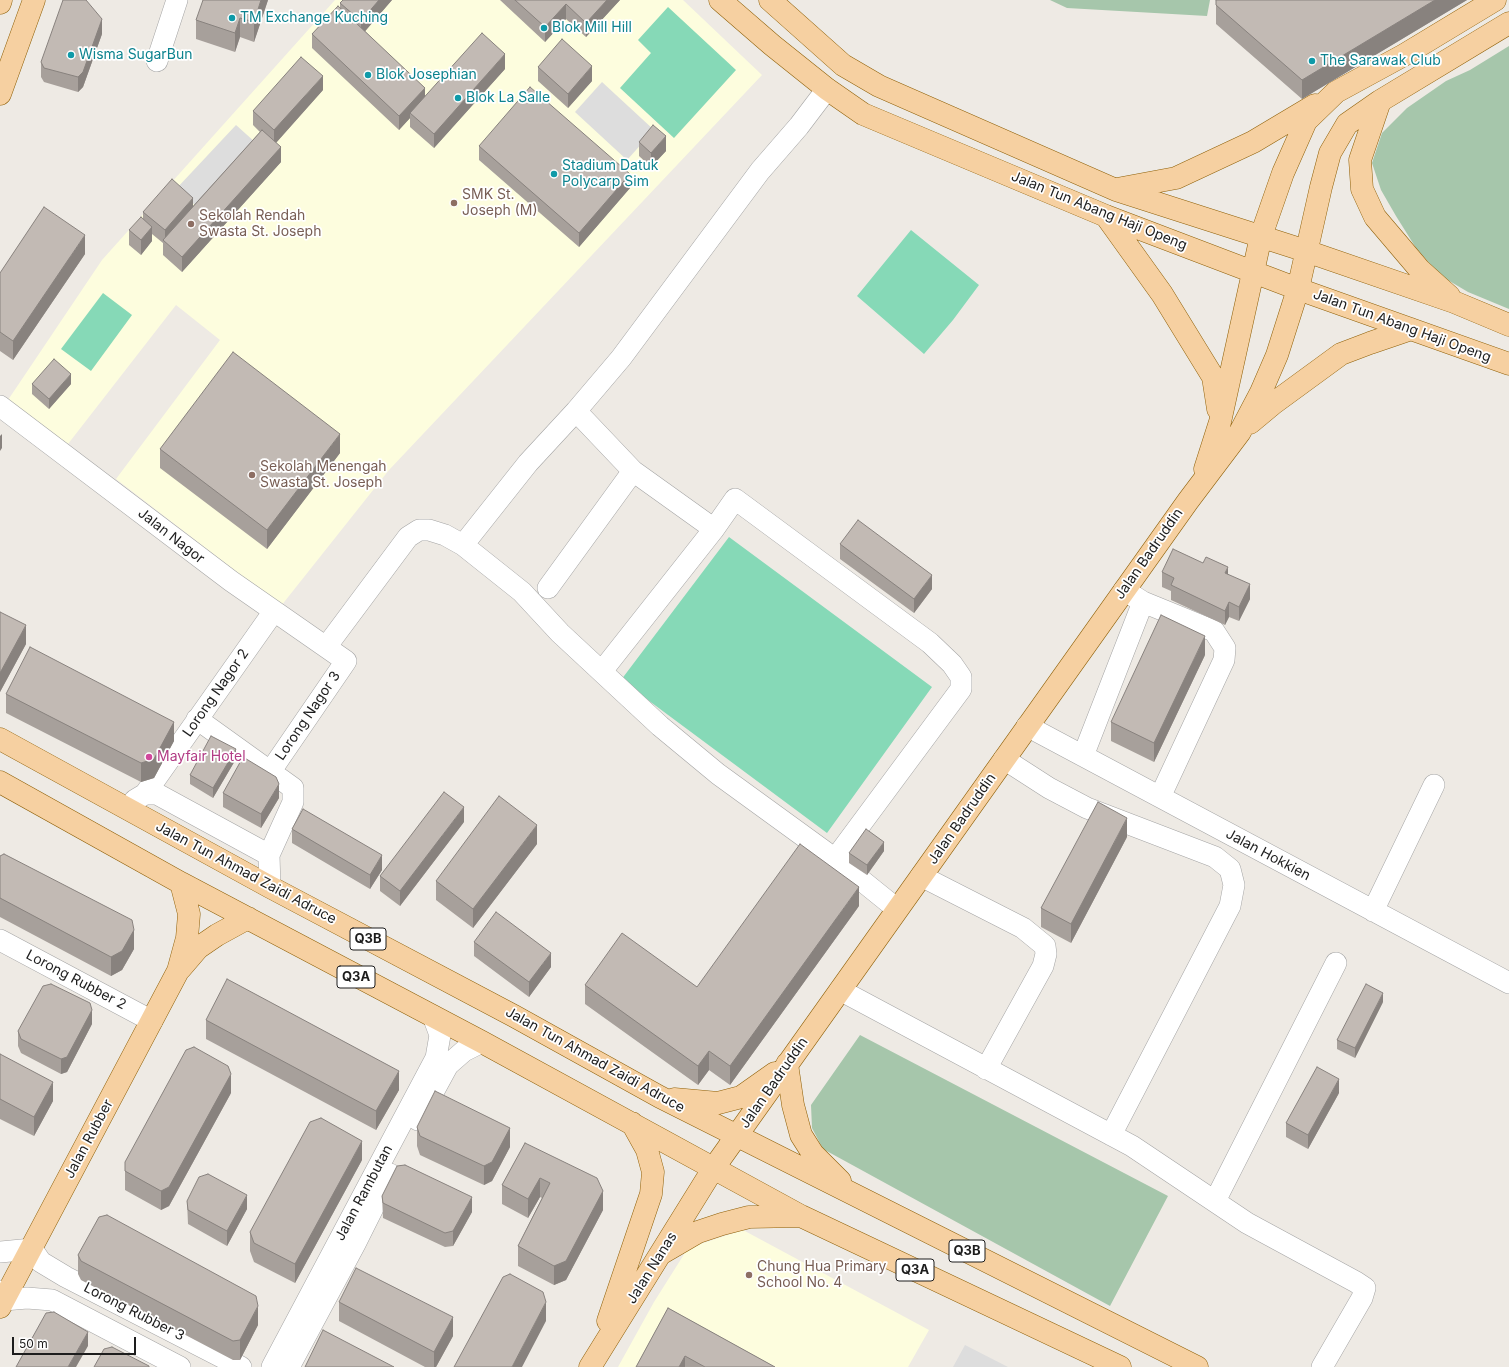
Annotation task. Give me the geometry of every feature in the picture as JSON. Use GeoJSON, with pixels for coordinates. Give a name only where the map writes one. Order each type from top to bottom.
{"type":"FeatureCollection","features":[{"type":"Feature","properties":{"kind":"main road"},"geometry":{"type":"LineString","coordinates":[[0,108],[3,87],[34,0]]}},
{"type":"Feature","properties":{"kind":"main road","name":"Jalan Tun Abang Haji Openg"},"geometry":{"type":"LineString","coordinates":[[720,0],[772,45],[827,89],[863,114],[1106,216],[1298,289],[1509,364]]}},
{"type":"Feature","properties":{"kind":"main road","name":"Jalan Tun Abang Haji Openg"},"geometry":{"type":"LineString","coordinates":[[770,0],[843,65],[879,86],[1116,190],[1306,251],[1454,302],[1509,325]]}},
{"type":"Feature","properties":{"kind":"main road"},"geometry":{"type":"LineString","coordinates":[[1116,190],[1176,178],[1252,142],[1336,92],[1404,55],[1495,0]]}},
{"type":"Feature","properties":{"kind":"main road","name":"Jalan Badruddin"},"geometry":{"type":"LineString","coordinates":[[713,1169],[1188,500],[1240,432],[1261,392],[1277,355],[1298,289],[1330,154],[1347,124],[1380,101],[1509,23]]}},
{"type":"Feature","properties":{"kind":"main road","name":"Jalan Badruddin"},"geometry":{"type":"LineString","coordinates":[[1188,500],[1207,465],[1220,422],[1262,236],[1284,173],[1306,121],[1336,92]]}},
{"type":"Feature","properties":{"kind":"main road"},"geometry":{"type":"LineString","coordinates":[[1380,101],[1360,160],[1362,189],[1375,217],[1420,270],[1454,302]]}},
{"type":"Feature","properties":{"kind":"main road"},"geometry":{"type":"LineString","coordinates":[[1106,216],[1162,294],[1213,377],[1220,422]]}},
{"type":"Feature","properties":{"kind":"main road"},"geometry":{"type":"LineString","coordinates":[[1240,432],[1274,403],[1342,354],[1370,342],[1411,329]]}},
{"type":"Feature","properties":{"kind":"main road","name":"Jalan Tun Ahmad Zaidi Adruce"},"geometry":{"type":"LineString","coordinates":[[0,739],[270,887],[514,1016],[660,1097],[736,1137],[854,1194],[1197,1367]]}},
{"type":"Feature","properties":{"kind":"main road","name":"Q3A"},"geometry":{"type":"LineString","coordinates":[[0,782],[181,883],[482,1042],[801,1216],[1120,1367]]}},
{"type":"Feature","properties":{"kind":"main road","name":"Jalan Rubber"},"geometry":{"type":"LineString","coordinates":[[1,1299],[32,1248],[178,971],[187,938],[189,914],[181,883]]}},
{"type":"Feature","properties":{"kind":"main road","name":"Jalan Rubber"},"geometry":{"type":"LineString","coordinates":[[178,971],[198,948],[217,935],[248,918]]}},
{"type":"Feature","properties":{"kind":"main road"},"geometry":{"type":"LineString","coordinates":[[660,1097],[718,1103],[741,1097],[787,1064],[793,1104],[800,1135],[813,1154],[854,1194]]}},
{"type":"Feature","properties":{"kind":"main road"},"geometry":{"type":"LineString","coordinates":[[591,1365],[625,1273],[650,1194],[653,1172],[647,1150],[632,1123]]}},
{"type":"Feature","properties":{"kind":"main road","name":"Jalan Nanas"},"geometry":{"type":"LineString","coordinates":[[591,1365],[713,1169]]}},
{"type":"Feature","properties":{"kind":"main road"},"geometry":{"type":"LineString","coordinates":[[661,1254],[698,1232],[722,1224],[749,1218],[801,1216]]}},
{"type":"Feature","properties":{"kind":"street"},"geometry":{"type":"LineString","coordinates":[[156,61],[177,0]]}},
{"type":"Feature","properties":{"kind":"street"},"geometry":{"type":"LineString","coordinates":[[463,545],[528,463],[576,411],[621,358],[760,171],[799,126],[827,89]]}},
{"type":"Feature","properties":{"kind":"street","name":"Jalan Nagor"},"geometry":{"type":"LineString","coordinates":[[0,406],[231,581],[346,660]]}},
{"type":"Feature","properties":{"kind":"street"},"geometry":{"type":"LineString","coordinates":[[576,411],[633,471],[714,529]]}},
{"type":"Feature","properties":{"kind":"street"},"geometry":{"type":"LineString","coordinates":[[548,588],[633,471]]}},
{"type":"Feature","properties":{"kind":"street"},"geometry":{"type":"LineString","coordinates":[[602,671],[714,529],[735,499],[930,643],[952,664],[961,677],[961,689],[835,859]]}},
{"type":"Feature","properties":{"kind":"street"},"geometry":{"type":"LineString","coordinates":[[326,647],[408,537],[419,530],[430,530],[445,535],[463,545],[522,592],[560,633],[660,726],[718,774],[835,859],[897,909]]}},
{"type":"Feature","properties":{"kind":"street"},"geometry":{"type":"LineString","coordinates":[[1124,590],[1143,602],[1214,631],[1225,648],[1224,660],[1160,797]]}},
{"type":"Feature","properties":{"kind":"street"},"geometry":{"type":"LineString","coordinates":[[1083,756],[1143,602]]}},
{"type":"Feature","properties":{"kind":"street","name":"Lorong Nagor 2"},"geometry":{"type":"LineString","coordinates":[[145,794],[274,611]]}},
{"type":"Feature","properties":{"kind":"street","name":"Lorong Nagor 3"},"geometry":{"type":"LineString","coordinates":[[270,772],[346,660]]}},
{"type":"Feature","properties":{"kind":"street"},"geometry":{"type":"LineString","coordinates":[[197,719],[293,788],[293,802],[268,855],[270,887]]}},
{"type":"Feature","properties":{"kind":"street","name":"Jalan Hokkien"},"geometry":{"type":"LineString","coordinates":[[1027,726],[1509,983]]}},
{"type":"Feature","properties":{"kind":"street"},"geometry":{"type":"LineString","coordinates":[[1004,759],[1049,788],[1086,808],[1215,857],[1230,869],[1234,885],[1230,906],[1111,1135]]}},
{"type":"Feature","properties":{"kind":"street"},"geometry":{"type":"LineString","coordinates":[[1373,911],[1434,785]]}},
{"type":"Feature","properties":{"kind":"street"},"geometry":{"type":"LineString","coordinates":[[122,806],[145,794],[157,794],[268,855]]}},
{"type":"Feature","properties":{"kind":"street"},"geometry":{"type":"LineString","coordinates":[[921,876],[1023,928],[1045,946],[1046,954],[1043,966],[986,1069]]}},
{"type":"Feature","properties":{"kind":"street","name":"Lorong Rubber 2"},"geometry":{"type":"LineString","coordinates":[[0,940],[152,1021]]}},
{"type":"Feature","properties":{"kind":"street"},"geometry":{"type":"LineString","coordinates":[[1215,1201],[1336,963]]}},
{"type":"Feature","properties":{"kind":"street"},"geometry":{"type":"LineString","coordinates":[[840,990],[1132,1146],[1247,1223],[1365,1288],[1362,1298],[1322,1367]]}},
{"type":"Feature","properties":{"kind":"street","name":"Jalan Rambutan"},"geometry":{"type":"LineString","coordinates":[[272,1367],[436,1058],[440,1035],[433,1016]]}},
{"type":"Feature","properties":{"kind":"street","name":"Jalan Rambutan"},"geometry":{"type":"LineString","coordinates":[[289,1367],[448,1065],[464,1051],[482,1042]]}},
{"type":"Feature","properties":{"kind":"street"},"geometry":{"type":"LineString","coordinates":[[0,1252],[32,1248]]}},
{"type":"Feature","properties":{"kind":"street","name":"Lorong Rubber 3"},"geometry":{"type":"LineString","coordinates":[[32,1248],[41,1262],[66,1277],[241,1367]]}},
{"type":"Feature","properties":{"kind":"street","name":"Lorong Rubber 3"},"geometry":{"type":"LineString","coordinates":[[1,1299],[27,1298],[52,1300],[111,1329],[180,1367]]}},
{"type":"Feature","properties":{"kind":"shaded area","name":"SMK St. Joseph (M)"},"geometry":{"type":"Polygon","coordinates":[[[335,0],[683,0],[762,75],[389,470],[281,606],[116,479],[220,340],[176,305],[68,444],[8,400],[102,260],[335,0]]]}},
{"type":"Feature","properties":{"kind":"shaded area"},"geometry":{"type":"Polygon","coordinates":[[[1050,0],[1210,0],[1207,16],[1067,8],[1050,0]]]}},
{"type":"Feature","properties":{"kind":"shaded area"},"geometry":{"type":"Polygon","coordinates":[[[1509,46],[1509,309],[1468,292],[1441,276],[1416,248],[1396,216],[1381,190],[1372,163],[1382,133],[1407,108],[1446,81],[1470,70],[1509,46]]]}},
{"type":"Feature","properties":{"kind":"shaded area"},"geometry":{"type":"Polygon","coordinates":[[[602,82],[654,130],[627,160],[575,112],[602,82]]]}},
{"type":"Feature","properties":{"kind":"shaded area"},"geometry":{"type":"Polygon","coordinates":[[[236,125],[256,143],[197,207],[177,188],[236,125]]]}},
{"type":"Feature","properties":{"kind":"shaded area"},"geometry":{"type":"Polygon","coordinates":[[[860,1035],[1168,1196],[1110,1306],[823,1149],[812,1128],[811,1105],[860,1035]]]}},
{"type":"Feature","properties":{"kind":"shaded area","name":"Chung Hua Primary School No. 4"},"geometry":{"type":"Polygon","coordinates":[[[743,1230],[929,1330],[908,1367],[618,1367],[654,1302],[688,1248],[743,1230]]]}},
{"type":"Feature","properties":{"kind":"shaded area"},"geometry":{"type":"Polygon","coordinates":[[[965,1345],[1008,1367],[953,1367],[965,1345]]]}},
{"type":"Feature","properties":{"kind":"green space"},"geometry":{"type":"Polygon","coordinates":[[[668,7],[736,70],[674,138],[620,88],[651,53],[638,40],[668,7]]]}},
{"type":"Feature","properties":{"kind":"green space"},"geometry":{"type":"Polygon","coordinates":[[[911,230],[979,285],[953,320],[924,354],[857,296],[911,230]]]}},
{"type":"Feature","properties":{"kind":"green space"},"geometry":{"type":"Polygon","coordinates":[[[103,293],[132,315],[91,371],[61,349],[103,293]]]}},
{"type":"Feature","properties":{"kind":"green space"},"geometry":{"type":"Polygon","coordinates":[[[729,537],[932,687],[827,833],[621,680],[729,537]]]}},
{"type":"Feature","properties":{"kind":"building","name":"Wisma SugarBun"},"geometry":{"type":"Polygon","coordinates":[[[63,0],[86,0],[102,19],[83,72],[78,77],[44,68],[41,62],[63,0]]]}},
{"type":"Feature","properties":{"kind":"building"},"geometry":{"type":"Polygon","coordinates":[[[203,0],[261,0],[254,22],[240,18],[235,33],[196,20],[203,0]]]}},
{"type":"Feature","properties":{"kind":"building"},"geometry":{"type":"Polygon","coordinates":[[[343,0],[379,0],[361,21],[340,3],[343,0]]]}},
{"type":"Feature","properties":{"kind":"building"},"geometry":{"type":"Polygon","coordinates":[[[515,0],[607,0],[586,23],[566,4],[545,27],[515,0]]]}},
{"type":"Feature","properties":{"kind":"building","name":"The Sarawak Club"},"geometry":{"type":"Polygon","coordinates":[[[1216,0],[1435,0],[1302,80],[1216,5],[1216,0]]]}},
{"type":"Feature","properties":{"kind":"building","name":"Blok Josephian"},"geometry":{"type":"Polygon","coordinates":[[[338,6],[425,88],[399,116],[312,34],[338,6]]]}},
{"type":"Feature","properties":{"kind":"building","name":"Blok La Salle"},"geometry":{"type":"Polygon","coordinates":[[[482,33],[505,54],[434,134],[410,113],[482,33]]]}},
{"type":"Feature","properties":{"kind":"building"},"geometry":{"type":"Polygon","coordinates":[[[562,39],[592,66],[568,94],[538,67],[562,39]]]}},
{"type":"Feature","properties":{"kind":"building"},"geometry":{"type":"Polygon","coordinates":[[[301,57],[323,76],[274,130],[253,111],[301,57]]]}},
{"type":"Feature","properties":{"kind":"building","name":"Stadium Datuk Polycarp Sim"},"geometry":{"type":"Polygon","coordinates":[[[530,87],[630,174],[579,233],[479,146],[530,87]]]}},
{"type":"Feature","properties":{"kind":"building"},"geometry":{"type":"Polygon","coordinates":[[[653,125],[666,136],[651,153],[639,142],[653,125]]]}},
{"type":"Feature","properties":{"kind":"building"},"geometry":{"type":"Polygon","coordinates":[[[262,130],[281,147],[182,257],[163,240],[262,130]]]}},
{"type":"Feature","properties":{"kind":"building"},"geometry":{"type":"Polygon","coordinates":[[[172,179],[193,198],[165,230],[143,212],[172,179]]]}},
{"type":"Feature","properties":{"kind":"building"},"geometry":{"type":"Polygon","coordinates":[[[44,207],[85,235],[13,341],[0,332],[0,273],[44,207]]]}},
{"type":"Feature","properties":{"kind":"building"},"geometry":{"type":"Polygon","coordinates":[[[141,217],[152,227],[141,240],[129,230],[141,217]]]}},
{"type":"Feature","properties":{"kind":"building"},"geometry":{"type":"Polygon","coordinates":[[[233,352],[340,434],[267,530],[160,449],[233,352]]]}},
{"type":"Feature","properties":{"kind":"building"},"geometry":{"type":"Polygon","coordinates":[[[54,359],[71,374],[49,399],[32,384],[54,359]]]}},
{"type":"Feature","properties":{"kind":"building"},"geometry":{"type":"Polygon","coordinates":[[[858,520],[932,575],[914,599],[840,544],[858,520]]]}},
{"type":"Feature","properties":{"kind":"building"},"geometry":{"type":"Polygon","coordinates":[[[1173,549],[1203,563],[1206,557],[1228,567],[1225,573],[1250,584],[1239,607],[1229,602],[1225,611],[1171,585],[1174,578],[1162,572],[1173,549]]]}},
{"type":"Feature","properties":{"kind":"building"},"geometry":{"type":"Polygon","coordinates":[[[0,612],[26,625],[0,673],[0,612]]]}},
{"type":"Feature","properties":{"kind":"building"},"geometry":{"type":"Polygon","coordinates":[[[1161,615],[1205,636],[1154,743],[1111,722],[1161,615]]]}},
{"type":"Feature","properties":{"kind":"building"},"geometry":{"type":"Polygon","coordinates":[[[30,647],[174,722],[154,759],[141,763],[6,694],[30,647]]]}},
{"type":"Feature","properties":{"kind":"building"},"geometry":{"type":"Polygon","coordinates":[[[211,736],[236,749],[213,788],[190,775],[211,736]]]}},
{"type":"Feature","properties":{"kind":"building"},"geometry":{"type":"Polygon","coordinates":[[[243,757],[276,777],[279,784],[261,814],[223,793],[243,757]]]}},
{"type":"Feature","properties":{"kind":"building"},"geometry":{"type":"Polygon","coordinates":[[[444,792],[464,807],[400,891],[380,876],[444,792]]]}},
{"type":"Feature","properties":{"kind":"building"},"geometry":{"type":"Polygon","coordinates":[[[499,796],[537,825],[473,909],[436,881],[499,796]]]}},
{"type":"Feature","properties":{"kind":"building"},"geometry":{"type":"Polygon","coordinates":[[[1098,802],[1127,818],[1071,924],[1041,908],[1098,802]]]}},
{"type":"Feature","properties":{"kind":"building"},"geometry":{"type":"Polygon","coordinates":[[[303,809],[382,855],[370,875],[292,829],[303,809]]]}},
{"type":"Feature","properties":{"kind":"building"},"geometry":{"type":"Polygon","coordinates":[[[866,829],[884,842],[867,865],[849,853],[866,829]]]}},
{"type":"Feature","properties":{"kind":"building"},"geometry":{"type":"Polygon","coordinates":[[[800,844],[859,887],[730,1066],[709,1051],[698,1066],[585,985],[622,933],[697,987],[800,844]]]}},
{"type":"Feature","properties":{"kind":"building"},"geometry":{"type":"Polygon","coordinates":[[[4,854],[132,920],[134,930],[122,951],[111,957],[0,898],[0,856],[4,854]]]}},
{"type":"Feature","properties":{"kind":"building"},"geometry":{"type":"Polygon","coordinates":[[[496,912],[551,953],[529,982],[474,942],[496,912]]]}},
{"type":"Feature","properties":{"kind":"building"},"geometry":{"type":"Polygon","coordinates":[[[227,979],[399,1071],[376,1111],[206,1020],[227,979]]]}},
{"type":"Feature","properties":{"kind":"building"},"geometry":{"type":"Polygon","coordinates":[[[51,984],[90,1003],[92,1010],[67,1057],[61,1059],[21,1039],[18,1031],[43,986],[51,984]]]}},
{"type":"Feature","properties":{"kind":"building"},"geometry":{"type":"Polygon","coordinates":[[[1366,984],[1383,993],[1355,1048],[1337,1040],[1366,984]]]}},
{"type":"Feature","properties":{"kind":"building"},"geometry":{"type":"Polygon","coordinates":[[[194,1047],[228,1066],[231,1074],[169,1187],[161,1191],[125,1171],[125,1162],[186,1050],[194,1047]]]}},
{"type":"Feature","properties":{"kind":"building"},"geometry":{"type":"Polygon","coordinates":[[[0,1054],[53,1082],[34,1117],[0,1099],[0,1054]]]}},
{"type":"Feature","properties":{"kind":"building"},"geometry":{"type":"Polygon","coordinates":[[[1317,1067],[1339,1079],[1308,1135],[1286,1123],[1317,1067]]]}},
{"type":"Feature","properties":{"kind":"building"},"geometry":{"type":"Polygon","coordinates":[[[435,1091],[510,1128],[492,1162],[484,1166],[420,1136],[417,1127],[435,1091]]]}},
{"type":"Feature","properties":{"kind":"building"},"geometry":{"type":"Polygon","coordinates":[[[321,1118],[362,1141],[295,1264],[254,1243],[250,1232],[310,1122],[321,1118]]]}},
{"type":"Feature","properties":{"kind":"building"},"geometry":{"type":"Polygon","coordinates":[[[525,1143],[597,1178],[603,1191],[566,1261],[554,1266],[518,1246],[550,1183],[540,1178],[528,1199],[502,1185],[525,1143]]]}},
{"type":"Feature","properties":{"kind":"building"},"geometry":{"type":"Polygon","coordinates":[[[405,1165],[472,1197],[453,1231],[445,1233],[383,1203],[382,1196],[397,1166],[405,1165]]]}},
{"type":"Feature","properties":{"kind":"building"},"geometry":{"type":"Polygon","coordinates":[[[208,1174],[247,1195],[227,1231],[188,1210],[187,1201],[199,1177],[208,1174]]]}},
{"type":"Feature","properties":{"kind":"building"},"geometry":{"type":"Polygon","coordinates":[[[107,1215],[256,1296],[258,1306],[240,1340],[233,1341],[81,1261],[78,1255],[99,1217],[107,1215]]]}},
{"type":"Feature","properties":{"kind":"building"},"geometry":{"type":"Polygon","coordinates":[[[356,1268],[453,1317],[434,1352],[339,1302],[356,1268]]]}},
{"type":"Feature","properties":{"kind":"building"},"geometry":{"type":"Polygon","coordinates":[[[510,1274],[543,1292],[546,1302],[512,1367],[454,1367],[503,1277],[510,1274]]]}},
{"type":"Feature","properties":{"kind":"building"},"geometry":{"type":"Polygon","coordinates":[[[668,1308],[775,1367],[705,1367],[685,1356],[679,1367],[636,1367],[668,1308]]]}},
{"type":"Feature","properties":{"kind":"building"},"geometry":{"type":"Polygon","coordinates":[[[54,1312],[88,1332],[68,1367],[16,1367],[46,1313],[54,1312]]]}},
{"type":"Feature","properties":{"kind":"building"},"geometry":{"type":"Polygon","coordinates":[[[323,1330],[394,1367],[305,1367],[323,1330]]]}},
{"type":"Feature","properties":{"kind":"building"},"geometry":{"type":"Polygon","coordinates":[[[112,1347],[149,1367],[94,1367],[104,1349],[112,1347]]]}},
{"type":"Feature","properties":{"kind":"place","name":"TM Exchange Kuching"},"geometry":{"type":"Point","coordinates":[232,18]}},
{"type":"Feature","properties":{"kind":"place","name":"Blok Mill Hill"},"geometry":{"type":"Point","coordinates":[544,28]}},
{"type":"Feature","properties":{"kind":"place","name":"Wisma SugarBun"},"geometry":{"type":"Point","coordinates":[71,55]}},
{"type":"Feature","properties":{"kind":"place","name":"The Sarawak Club"},"geometry":{"type":"Point","coordinates":[1312,61]}},
{"type":"Feature","properties":{"kind":"place","name":"Blok Josephian"},"geometry":{"type":"Point","coordinates":[368,75]}},
{"type":"Feature","properties":{"kind":"place","name":"Blok La Salle"},"geometry":{"type":"Point","coordinates":[458,98]}},
{"type":"Feature","properties":{"kind":"place","name":"Stadium Datuk Polycarp Sim"},"geometry":{"type":"Point","coordinates":[554,174]}},
{"type":"Feature","properties":{"kind":"place","name":"SMK St. Joseph (M)"},"geometry":{"type":"Point","coordinates":[454,203]}},
{"type":"Feature","properties":{"kind":"place","name":"Sekolah Rendah Swasta St. Joseph"},"geometry":{"type":"Point","coordinates":[191,224]}},
{"type":"Feature","properties":{"kind":"place","name":"Sekolah Menengah Swasta St. Joseph"},"geometry":{"type":"Point","coordinates":[252,475]}},
{"type":"Feature","properties":{"kind":"place","name":"Mayfair Hotel"},"geometry":{"type":"Point","coordinates":[149,757]}},
{"type":"Feature","properties":{"kind":"place","name":"Chung Hua Primary School No. 4"},"geometry":{"type":"Point","coordinates":[749,1275]}}]}
